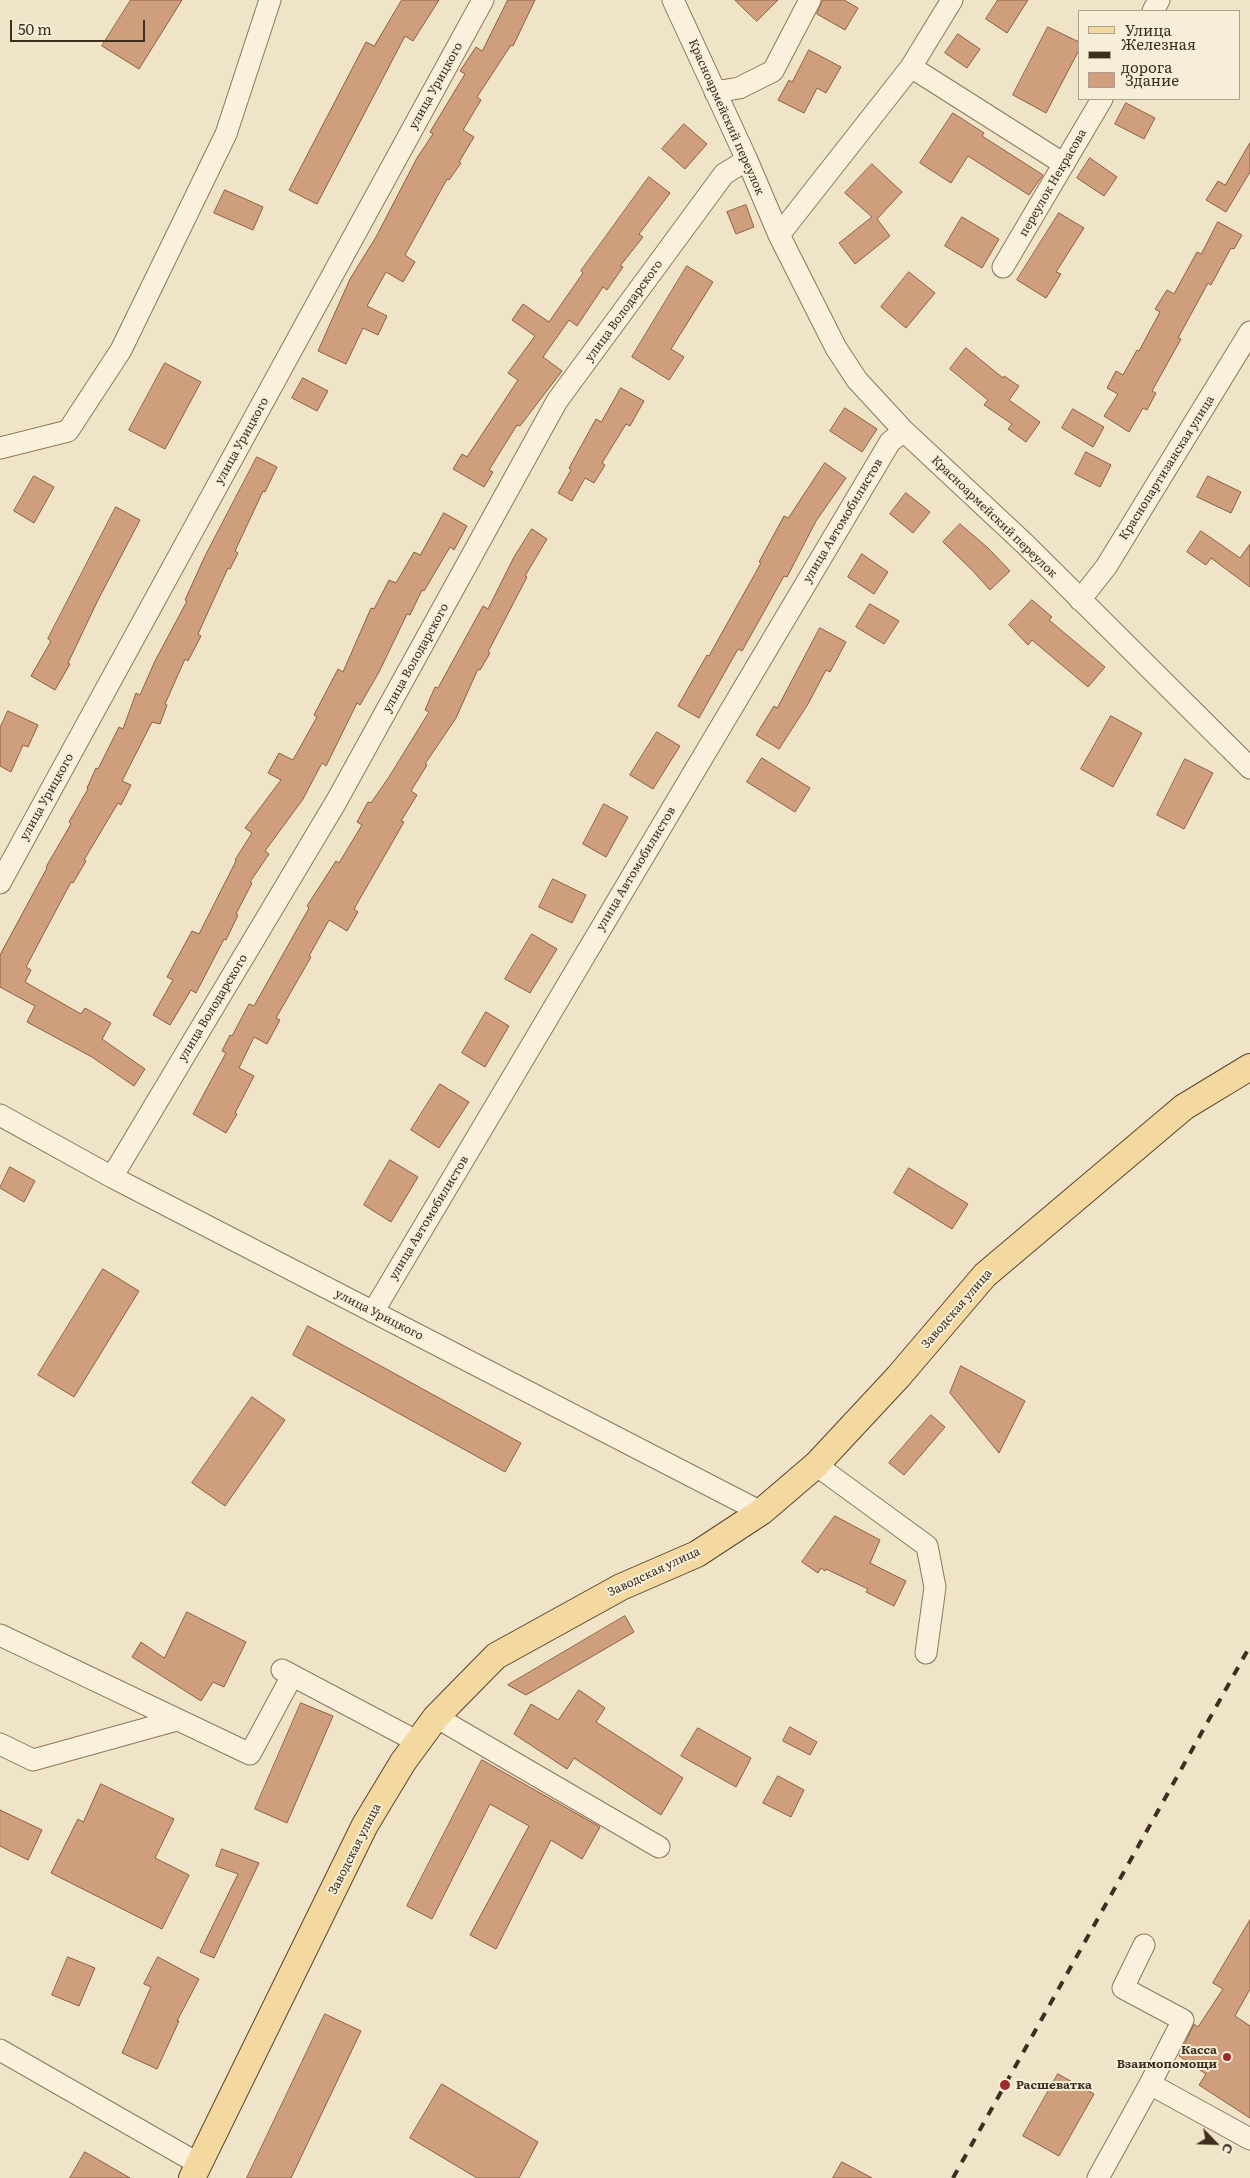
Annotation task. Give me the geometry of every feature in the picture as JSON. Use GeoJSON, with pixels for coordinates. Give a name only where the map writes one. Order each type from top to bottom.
{"type":"FeatureCollection","features":[{"type":"Feature","properties":{"kind":"main road","name":"Заводская улица"},"geometry":{"type":"LineString","coordinates":[[196,2171],[365,1825],[436,1717],[496,1656],[621,1587],[697,1554],[761,1512],[816,1465],[898,1377],[985,1274],[1184,1108],[1250,1067]]}},
{"type":"Feature","properties":{"kind":"street"},"geometry":{"type":"LineString","coordinates":[[0,448],[68,431],[121,350],[226,134],[270,0]]}},
{"type":"Feature","properties":{"kind":"street","name":"улица Урицкого"},"geometry":{"type":"LineString","coordinates":[[0,883],[483,0]]}},
{"type":"Feature","properties":{"kind":"street","name":"Красноармейский переулок"},"geometry":{"type":"LineString","coordinates":[[673,0],[747,160],[779,235],[841,356],[857,380],[904,432],[1025,544],[1250,768]]}},
{"type":"Feature","properties":{"kind":"street"},"geometry":{"type":"LineString","coordinates":[[715,92],[739,88],[773,71],[810,0]]}},
{"type":"Feature","properties":{"kind":"street"},"geometry":{"type":"LineString","coordinates":[[779,235],[911,67],[952,0]]}},
{"type":"Feature","properties":{"kind":"street"},"geometry":{"type":"LineString","coordinates":[[911,67],[1064,164]]}},
{"type":"Feature","properties":{"kind":"street","name":"переулок Некрасова"},"geometry":{"type":"LineString","coordinates":[[1003,267],[1101,100]]}},
{"type":"Feature","properties":{"kind":"street","name":"улица Володарского"},"geometry":{"type":"LineString","coordinates":[[112,1177],[336,802],[557,401],[724,174],[747,160]]}},
{"type":"Feature","properties":{"kind":"street","name":"Краснопартизанская улица"},"geometry":{"type":"LineString","coordinates":[[1080,600],[1106,567],[1250,332]]}},
{"type":"Feature","properties":{"kind":"street","name":"улица Автомобилистов"},"geometry":{"type":"LineString","coordinates":[[373,1312],[890,442],[904,432]]}},
{"type":"Feature","properties":{"kind":"street","name":"улица Урицкого"},"geometry":{"type":"LineString","coordinates":[[0,1114],[112,1177],[761,1512]]}},
{"type":"Feature","properties":{"kind":"street"},"geometry":{"type":"LineString","coordinates":[[816,1465],[927,1546],[935,1586],[926,1654]]}},
{"type":"Feature","properties":{"kind":"street"},"geometry":{"type":"LineString","coordinates":[[0,1635],[250,1754],[287,1673],[418,1742]]}},
{"type":"Feature","properties":{"kind":"street"},"geometry":{"type":"LineString","coordinates":[[436,1717],[659,1847]]}},
{"type":"Feature","properties":{"kind":"street"},"geometry":{"type":"LineString","coordinates":[[0,1744],[33,1760],[177,1720]]}},
{"type":"Feature","properties":{"kind":"street"},"geometry":{"type":"LineString","coordinates":[[1098,2178],[1183,2020],[1123,1988],[1144,1945]]}},
{"type":"Feature","properties":{"kind":"street"},"geometry":{"type":"LineString","coordinates":[[0,2050],[196,2171]]}},
{"type":"Feature","properties":{"kind":"street"},"geometry":{"type":"LineString","coordinates":[[1150,2084],[1250,2139]]}},
{"type":"Feature","properties":{"kind":"building"},"geometry":{"type":"Polygon","coordinates":[[[131,0],[182,0],[139,69],[102,46],[131,0]]]}},
{"type":"Feature","properties":{"kind":"building"},"geometry":{"type":"Polygon","coordinates":[[[402,0],[439,0],[413,41],[405,36],[317,204],[289,190],[366,42],[374,46],[402,0]]]}},
{"type":"Feature","properties":{"kind":"building"},"geometry":{"type":"Polygon","coordinates":[[[508,0],[535,0],[513,46],[511,45],[477,97],[481,100],[463,130],[474,137],[459,162],[461,163],[449,180],[447,179],[405,255],[415,262],[403,282],[386,272],[367,306],[387,316],[378,335],[363,328],[346,364],[318,351],[350,279],[376,237],[417,158],[433,134],[430,132],[465,74],[460,71],[476,47],[482,51],[508,0]]]}},
{"type":"Feature","properties":{"kind":"building"},"geometry":{"type":"Polygon","coordinates":[[[735,0],[778,0],[757,21],[735,0]]]}},
{"type":"Feature","properties":{"kind":"building"},"geometry":{"type":"Polygon","coordinates":[[[823,0],[844,0],[858,8],[845,30],[817,14],[823,0]]]}},
{"type":"Feature","properties":{"kind":"building"},"geometry":{"type":"Polygon","coordinates":[[[998,0],[1028,0],[1007,33],[986,19],[998,0]]]}},
{"type":"Feature","properties":{"kind":"building"},"geometry":{"type":"Polygon","coordinates":[[[1048,27],[1078,42],[1078,52],[1046,113],[1013,95],[1048,27]]]}},
{"type":"Feature","properties":{"kind":"building"},"geometry":{"type":"Polygon","coordinates":[[[958,34],[980,49],[967,68],[945,53],[958,34]]]}},
{"type":"Feature","properties":{"kind":"building"},"geometry":{"type":"Polygon","coordinates":[[[809,50],[841,67],[826,93],[817,88],[804,113],[778,100],[789,80],[792,82],[809,50]]]}},
{"type":"Feature","properties":{"kind":"building"},"geometry":{"type":"Polygon","coordinates":[[[1126,103],[1155,118],[1144,139],[1115,124],[1126,103]]]}},
{"type":"Feature","properties":{"kind":"building"},"geometry":{"type":"Polygon","coordinates":[[[953,113],[984,133],[982,136],[1043,175],[1029,195],[968,156],[951,183],[920,163],[953,113]]]}},
{"type":"Feature","properties":{"kind":"building"},"geometry":{"type":"Polygon","coordinates":[[[684,124],[707,144],[685,169],[662,149],[684,124]]]}},
{"type":"Feature","properties":{"kind":"building"},"geometry":{"type":"Polygon","coordinates":[[[1250,143],[1250,172],[1226,212],[1206,200],[1218,181],[1225,185],[1250,143]]]}},
{"type":"Feature","properties":{"kind":"building"},"geometry":{"type":"Polygon","coordinates":[[[1090,158],[1117,177],[1104,196],[1077,178],[1090,158]]]}},
{"type":"Feature","properties":{"kind":"building"},"geometry":{"type":"Polygon","coordinates":[[[872,164],[902,192],[877,219],[890,236],[855,264],[839,243],[872,217],[845,193],[872,164]]]}},
{"type":"Feature","properties":{"kind":"building"},"geometry":{"type":"Polygon","coordinates":[[[649,177],[670,193],[639,234],[643,237],[620,266],[623,267],[607,290],[603,287],[577,326],[569,320],[543,357],[562,371],[520,426],[517,425],[489,470],[493,472],[484,487],[453,469],[462,454],[467,457],[518,380],[508,373],[535,336],[512,320],[523,304],[549,322],[583,273],[581,271],[649,177]]]}},
{"type":"Feature","properties":{"kind":"building"},"geometry":{"type":"Polygon","coordinates":[[[225,190],[263,207],[253,230],[214,213],[225,190]]]}},
{"type":"Feature","properties":{"kind":"building"},"geometry":{"type":"Polygon","coordinates":[[[746,205],[754,227],[736,234],[727,212],[746,205]]]}},
{"type":"Feature","properties":{"kind":"building"},"geometry":{"type":"Polygon","coordinates":[[[1059,213],[1084,228],[1056,272],[1061,274],[1046,298],[1017,280],[1059,213]]]}},
{"type":"Feature","properties":{"kind":"building"},"geometry":{"type":"Polygon","coordinates":[[[962,217],[999,239],[982,268],[945,246],[962,217]]]}},
{"type":"Feature","properties":{"kind":"building"},"geometry":{"type":"Polygon","coordinates":[[[1218,222],[1242,235],[1234,249],[1231,248],[1211,285],[1208,283],[1178,338],[1181,339],[1152,391],[1156,393],[1147,410],[1143,408],[1129,432],[1104,416],[1118,394],[1107,388],[1116,371],[1123,375],[1137,350],[1139,351],[1160,312],[1155,309],[1167,290],[1174,294],[1197,252],[1201,254],[1218,222]]]}},
{"type":"Feature","properties":{"kind":"building"},"geometry":{"type":"Polygon","coordinates":[[[687,266],[713,282],[671,349],[684,357],[669,380],[632,357],[687,266]]]}},
{"type":"Feature","properties":{"kind":"building"},"geometry":{"type":"Polygon","coordinates":[[[909,272],[935,293],[906,328],[881,307],[909,272]]]}},
{"type":"Feature","properties":{"kind":"building"},"geometry":{"type":"Polygon","coordinates":[[[966,348],[1003,378],[1004,376],[1019,386],[1009,400],[1040,422],[1026,442],[1008,429],[1012,424],[984,405],[988,400],[950,369],[966,348]]]}},
{"type":"Feature","properties":{"kind":"building"},"geometry":{"type":"Polygon","coordinates":[[[165,363],[201,382],[165,449],[129,430],[165,363]]]}},
{"type":"Feature","properties":{"kind":"building"},"geometry":{"type":"Polygon","coordinates":[[[303,378],[328,391],[317,411],[292,398],[303,378]]]}},
{"type":"Feature","properties":{"kind":"building"},"geometry":{"type":"Polygon","coordinates":[[[621,388],[644,401],[630,426],[626,424],[602,463],[605,465],[594,483],[585,478],[572,501],[558,493],[571,470],[569,468],[596,419],[601,422],[621,388]]]}},
{"type":"Feature","properties":{"kind":"building"},"geometry":{"type":"Polygon","coordinates":[[[845,408],[877,429],[862,452],[830,431],[845,408]]]}},
{"type":"Feature","properties":{"kind":"building"},"geometry":{"type":"Polygon","coordinates":[[[1073,409],[1104,427],[1093,447],[1062,428],[1073,409]]]}},
{"type":"Feature","properties":{"kind":"building"},"geometry":{"type":"Polygon","coordinates":[[[1086,452],[1111,465],[1100,487],[1075,474],[1086,452]]]}},
{"type":"Feature","properties":{"kind":"building"},"geometry":{"type":"Polygon","coordinates":[[[257,457],[277,467],[265,492],[263,491],[235,551],[238,553],[230,569],[228,568],[198,634],[201,636],[188,661],[185,659],[165,704],[167,705],[160,724],[152,722],[122,781],[131,785],[121,805],[118,803],[84,860],[86,861],[73,883],[71,882],[26,967],[31,970],[25,982],[81,1014],[85,1008],[111,1023],[102,1039],[145,1069],[134,1086],[92,1057],[27,1022],[35,1006],[0,987],[0,955],[71,824],[69,822],[88,789],[96,768],[98,769],[119,727],[123,729],[136,693],[140,695],[155,661],[187,601],[185,600],[205,556],[257,457]]]}},
{"type":"Feature","properties":{"kind":"building"},"geometry":{"type":"Polygon","coordinates":[[[825,463],[846,478],[816,521],[787,577],[784,576],[742,651],[738,649],[699,718],[678,706],[707,655],[709,656],[761,563],[759,562],[784,516],[788,518],[825,463]]]}},
{"type":"Feature","properties":{"kind":"building"},"geometry":{"type":"Polygon","coordinates":[[[34,476],[54,487],[34,523],[14,511],[34,476]]]}},
{"type":"Feature","properties":{"kind":"building"},"geometry":{"type":"Polygon","coordinates":[[[1208,476],[1241,492],[1231,513],[1197,497],[1208,476]]]}},
{"type":"Feature","properties":{"kind":"building"},"geometry":{"type":"Polygon","coordinates":[[[906,493],[930,512],[913,533],[890,514],[906,493]]]}},
{"type":"Feature","properties":{"kind":"building"},"geometry":{"type":"Polygon","coordinates":[[[116,507],[140,520],[98,600],[68,663],[70,664],[55,690],[31,676],[51,641],[48,639],[116,507]]]}},
{"type":"Feature","properties":{"kind":"building"},"geometry":{"type":"Polygon","coordinates":[[[444,513],[467,526],[454,550],[450,547],[424,591],[422,590],[410,615],[407,614],[379,672],[360,705],[357,703],[326,766],[322,763],[303,799],[265,851],[269,854],[250,882],[252,883],[236,914],[238,915],[226,940],[224,939],[196,993],[191,990],[170,1025],[153,1015],[173,980],[167,977],[192,931],[199,934],[235,860],[252,833],[245,828],[281,780],[268,773],[279,753],[293,760],[317,717],[314,715],[338,669],[343,672],[371,608],[374,609],[389,580],[396,583],[414,552],[420,555],[444,513]]]}},
{"type":"Feature","properties":{"kind":"building"},"geometry":{"type":"Polygon","coordinates":[[[960,524],[988,548],[1010,571],[990,590],[943,542],[960,524]]]}},
{"type":"Feature","properties":{"kind":"building"},"geometry":{"type":"Polygon","coordinates":[[[532,529],[547,539],[525,576],[527,577],[488,652],[490,653],[480,670],[478,669],[456,718],[425,764],[427,765],[411,791],[417,795],[401,821],[404,822],[354,909],[358,912],[347,931],[329,920],[309,956],[311,957],[276,1018],[280,1020],[267,1044],[254,1037],[239,1068],[254,1076],[226,1133],[193,1114],[226,1053],[222,1051],[230,1035],[232,1036],[249,1004],[254,1006],[309,908],[307,906],[336,861],[339,863],[362,825],[357,822],[368,802],[371,803],[389,777],[429,712],[425,710],[435,687],[438,688],[483,606],[488,609],[514,557],[532,529]]]}},
{"type":"Feature","properties":{"kind":"building"},"geometry":{"type":"Polygon","coordinates":[[[1201,531],[1240,558],[1250,544],[1250,587],[1211,558],[1206,565],[1187,552],[1201,531]]]}},
{"type":"Feature","properties":{"kind":"building"},"geometry":{"type":"Polygon","coordinates":[[[862,554],[888,572],[874,594],[848,577],[862,554]]]}},
{"type":"Feature","properties":{"kind":"building"},"geometry":{"type":"Polygon","coordinates":[[[1032,600],[1052,617],[1049,620],[1105,667],[1088,687],[1032,640],[1028,645],[1009,625],[1032,600]]]}},
{"type":"Feature","properties":{"kind":"building"},"geometry":{"type":"Polygon","coordinates":[[[870,604],[899,621],[884,644],[856,627],[870,604]]]}},
{"type":"Feature","properties":{"kind":"building"},"geometry":{"type":"Polygon","coordinates":[[[820,628],[846,642],[830,672],[826,670],[808,704],[779,749],[756,735],[774,706],[777,708],[820,628]]]}},
{"type":"Feature","properties":{"kind":"building"},"geometry":{"type":"Polygon","coordinates":[[[8,711],[38,725],[28,747],[23,745],[11,772],[0,766],[0,728],[8,711]]]}},
{"type":"Feature","properties":{"kind":"building"},"geometry":{"type":"Polygon","coordinates":[[[1111,716],[1142,733],[1113,787],[1081,769],[1111,716]]]}},
{"type":"Feature","properties":{"kind":"building"},"geometry":{"type":"Polygon","coordinates":[[[657,732],[680,746],[653,789],[630,775],[657,732]]]}},
{"type":"Feature","properties":{"kind":"building"},"geometry":{"type":"Polygon","coordinates":[[[762,758],[810,788],[795,812],[747,782],[762,758]]]}},
{"type":"Feature","properties":{"kind":"building"},"geometry":{"type":"Polygon","coordinates":[[[1185,759],[1213,773],[1184,829],[1157,815],[1185,759]]]}},
{"type":"Feature","properties":{"kind":"building"},"geometry":{"type":"Polygon","coordinates":[[[604,804],[628,817],[606,857],[583,844],[604,804]]]}},
{"type":"Feature","properties":{"kind":"building"},"geometry":{"type":"Polygon","coordinates":[[[553,879],[586,895],[572,923],[539,907],[553,879]]]}},
{"type":"Feature","properties":{"kind":"building"},"geometry":{"type":"Polygon","coordinates":[[[532,934],[557,949],[530,993],[505,979],[532,934]]]}},
{"type":"Feature","properties":{"kind":"building"},"geometry":{"type":"Polygon","coordinates":[[[486,1012],[509,1026],[485,1067],[462,1053],[486,1012]]]}},
{"type":"Feature","properties":{"kind":"building"},"geometry":{"type":"Polygon","coordinates":[[[440,1084],[469,1102],[439,1148],[411,1130],[440,1084]]]}},
{"type":"Feature","properties":{"kind":"building"},"geometry":{"type":"Polygon","coordinates":[[[390,1160],[418,1177],[391,1222],[364,1205],[390,1160]]]}},
{"type":"Feature","properties":{"kind":"building"},"geometry":{"type":"Polygon","coordinates":[[[10,1167],[35,1181],[24,1202],[0,1188],[10,1167]]]}},
{"type":"Feature","properties":{"kind":"building"},"geometry":{"type":"Polygon","coordinates":[[[909,1168],[968,1204],[952,1229],[894,1193],[909,1168]]]}},
{"type":"Feature","properties":{"kind":"building"},"geometry":{"type":"Polygon","coordinates":[[[103,1269],[139,1291],[74,1397],[38,1375],[103,1269]]]}},
{"type":"Feature","properties":{"kind":"building"},"geometry":{"type":"Polygon","coordinates":[[[308,1326],[521,1443],[505,1472],[293,1355],[308,1326]]]}},
{"type":"Feature","properties":{"kind":"building"},"geometry":{"type":"Polygon","coordinates":[[[961,1366],[1025,1401],[999,1453],[950,1393],[961,1366]]]}},
{"type":"Feature","properties":{"kind":"building"},"geometry":{"type":"Polygon","coordinates":[[[252,1397],[285,1420],[225,1506],[192,1483],[252,1397]]]}},
{"type":"Feature","properties":{"kind":"building"},"geometry":{"type":"Polygon","coordinates":[[[931,1415],[945,1427],[904,1475],[889,1463],[931,1415]]]}},
{"type":"Feature","properties":{"kind":"building"},"geometry":{"type":"Polygon","coordinates":[[[835,1516],[880,1540],[870,1563],[906,1581],[894,1606],[866,1592],[868,1589],[826,1569],[825,1571],[821,1568],[818,1573],[802,1562],[835,1516]]]}},
{"type":"Feature","properties":{"kind":"building"},"geometry":{"type":"Polygon","coordinates":[[[187,1612],[246,1642],[224,1687],[213,1682],[201,1701],[132,1657],[141,1642],[164,1658],[187,1612]]]}},
{"type":"Feature","properties":{"kind":"building"},"geometry":{"type":"Polygon","coordinates":[[[625,1616],[634,1632],[526,1695],[508,1685],[625,1616]]]}},
{"type":"Feature","properties":{"kind":"building"},"geometry":{"type":"Polygon","coordinates":[[[579,1690],[605,1708],[596,1722],[683,1778],[661,1815],[574,1758],[567,1769],[514,1734],[531,1704],[558,1720],[579,1690]]]}},
{"type":"Feature","properties":{"kind":"building"},"geometry":{"type":"Polygon","coordinates":[[[301,1703],[333,1716],[287,1823],[255,1809],[301,1703]]]}},
{"type":"Feature","properties":{"kind":"building"},"geometry":{"type":"Polygon","coordinates":[[[790,1727],[817,1742],[810,1755],[783,1741],[790,1727]]]}},
{"type":"Feature","properties":{"kind":"building"},"geometry":{"type":"Polygon","coordinates":[[[698,1728],[751,1758],[736,1787],[681,1756],[698,1728]]]}},
{"type":"Feature","properties":{"kind":"building"},"geometry":{"type":"Polygon","coordinates":[[[482,1760],[600,1827],[582,1859],[551,1840],[496,1949],[470,1935],[529,1826],[490,1804],[432,1919],[407,1906],[482,1760]]]}},
{"type":"Feature","properties":{"kind":"building"},"geometry":{"type":"Polygon","coordinates":[[[778,1776],[804,1790],[791,1817],[763,1803],[778,1776]]]}},
{"type":"Feature","properties":{"kind":"building"},"geometry":{"type":"Polygon","coordinates":[[[101,1784],[174,1819],[155,1858],[189,1875],[162,1929],[51,1873],[78,1819],[83,1822],[101,1784]]]}},
{"type":"Feature","properties":{"kind":"building"},"geometry":{"type":"Polygon","coordinates":[[[0,1810],[42,1830],[28,1860],[0,1846],[0,1810]]]}},
{"type":"Feature","properties":{"kind":"building"},"geometry":{"type":"Polygon","coordinates":[[[222,1849],[259,1863],[214,1958],[200,1952],[238,1874],[216,1866],[222,1849]]]}},
{"type":"Feature","properties":{"kind":"building"},"geometry":{"type":"Polygon","coordinates":[[[1250,1920],[1250,1989],[1235,2016],[1250,2026],[1250,2118],[1199,2085],[1206,2074],[1179,2056],[1194,2024],[1198,2027],[1223,1989],[1213,1983],[1250,1920]]]}},
{"type":"Feature","properties":{"kind":"building"},"geometry":{"type":"Polygon","coordinates":[[[68,1957],[95,1968],[79,2006],[52,1995],[68,1957]]]}},
{"type":"Feature","properties":{"kind":"building"},"geometry":{"type":"Polygon","coordinates":[[[158,1957],[199,1979],[177,2021],[179,2021],[157,2069],[122,2053],[151,1987],[144,1984],[158,1957]]]}},
{"type":"Feature","properties":{"kind":"building"},"geometry":{"type":"Polygon","coordinates":[[[325,2014],[361,2031],[291,2178],[247,2178],[325,2014]]]}},
{"type":"Feature","properties":{"kind":"building"},"geometry":{"type":"Polygon","coordinates":[[[1058,2074],[1094,2094],[1059,2156],[1023,2136],[1058,2074]]]}},
{"type":"Feature","properties":{"kind":"building"},"geometry":{"type":"Polygon","coordinates":[[[442,2084],[538,2142],[519,2178],[477,2178],[410,2138],[442,2084]]]}},
{"type":"Feature","properties":{"kind":"building"},"geometry":{"type":"Polygon","coordinates":[[[85,2152],[130,2178],[70,2178],[85,2152]]]}},
{"type":"Feature","properties":{"kind":"building"},"geometry":{"type":"Polygon","coordinates":[[[842,2162],[872,2178],[833,2178],[842,2162]]]}},
{"type":"Feature","properties":{"kind":"railway"},"geometry":{"type":"LineString","coordinates":[[953,2178],[1250,1646]]}},
{"type":"Feature","properties":{"kind":"place","name":"Касса Взаимопомощи"},"geometry":{"type":"Point","coordinates":[1227,2057]}},
{"type":"Feature","properties":{"kind":"place","name":"Расшеватка"},"geometry":{"type":"Point","coordinates":[1005,2085]}}]}
